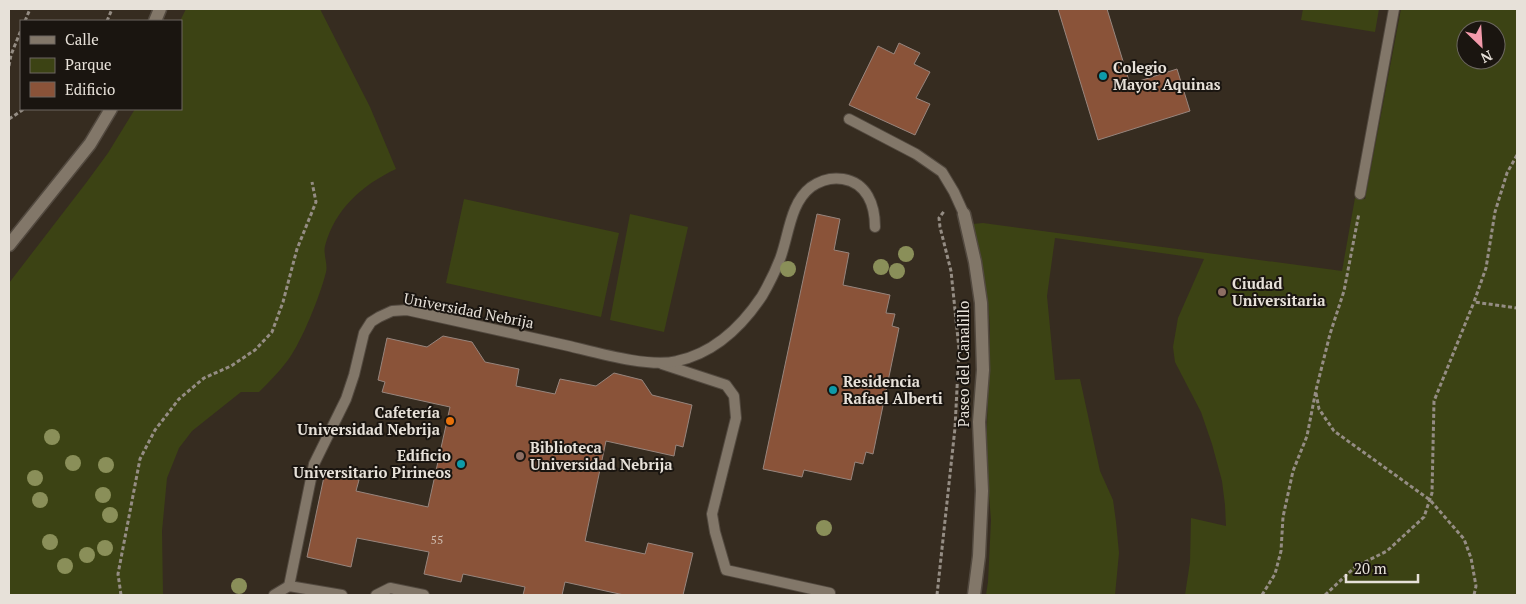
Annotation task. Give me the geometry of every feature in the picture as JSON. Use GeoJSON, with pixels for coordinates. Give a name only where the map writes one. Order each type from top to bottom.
{"type":"FeatureCollection","features":[{"type":"Feature","properties":{"kind":"street"},"geometry":{"type":"LineString","coordinates":[[9,245],[90,144],[110,110]]}},
{"type":"Feature","properties":{"kind":"street","name":"Paseo del Canalillo"},"geometry":{"type":"LineString","coordinates":[[964,214],[975,262],[981,303],[982,370],[979,422],[982,491],[979,556],[974,595]]}},
{"type":"Feature","properties":{"kind":"lane"},"geometry":{"type":"LineString","coordinates":[[1360,194],[1394,9]]}},
{"type":"Feature","properties":{"kind":"lane"},"geometry":{"type":"LineString","coordinates":[[849,119],[916,154],[942,172],[964,214]]}},
{"type":"Feature","properties":{"kind":"lane","name":"Universidad Nebrija"},"geometry":{"type":"LineString","coordinates":[[660,364],[676,361],[708,350],[722,340],[750,313],[773,276],[797,202],[810,188],[822,180],[834,178],[856,183],[863,188],[875,214],[875,227]]}},
{"type":"Feature","properties":{"kind":"lane","name":"Universidad Nebrija"},"geometry":{"type":"LineString","coordinates":[[289,586],[314,464],[346,399],[364,333],[371,322],[379,317],[392,311],[407,310],[607,355],[660,364],[726,385],[734,396],[736,418],[712,514],[714,532],[726,570],[830,593]]}},
{"type":"Feature","properties":{"kind":"lane"},"geometry":{"type":"LineString","coordinates":[[274,595],[289,586],[342,595]]}},
{"type":"Feature","properties":{"kind":"lane"},"geometry":{"type":"LineString","coordinates":[[376,595],[390,588],[424,595]]}},
{"type":"Feature","properties":{"kind":"path"},"geometry":{"type":"LineString","coordinates":[[9,66],[11,55],[20,32]]}},
{"type":"Feature","properties":{"kind":"path"},"geometry":{"type":"LineString","coordinates":[[9,119],[22,110]]}},
{"type":"Feature","properties":{"kind":"path"},"geometry":{"type":"LineString","coordinates":[[1324,595],[1355,567],[1387,551],[1424,517],[1432,493],[1434,401],[1486,268],[1495,212],[1507,173],[1517,155]]}},
{"type":"Feature","properties":{"kind":"path"},"geometry":{"type":"LineString","coordinates":[[121,595],[118,574],[140,459],[155,430],[179,399],[204,378],[231,366],[256,350],[272,332],[283,302],[297,249],[316,202],[312,182]]}},
{"type":"Feature","properties":{"kind":"path","name":"Paseo del Canalillo"},"geometry":{"type":"LineString","coordinates":[[938,595],[956,428],[959,357],[957,319],[951,271],[939,218],[946,209],[955,209],[964,214]]}},
{"type":"Feature","properties":{"kind":"path"},"geometry":{"type":"LineString","coordinates":[[1262,595],[1274,574],[1279,558],[1284,517],[1293,471],[1307,436],[1330,334],[1344,291],[1359,213]]}},
{"type":"Feature","properties":{"kind":"path"},"geometry":{"type":"LineString","coordinates":[[1474,302],[1517,308]]}},
{"type":"Feature","properties":{"kind":"path"},"geometry":{"type":"LineString","coordinates":[[1316,390],[1319,409],[1334,430],[1430,500],[1464,539],[1471,558],[1476,586],[1474,595]]}},
{"type":"Feature","properties":{"kind":"green space"},"geometry":{"type":"Polygon","coordinates":[[[186,9],[320,9],[370,107],[396,169],[361,191],[343,210],[336,221],[325,246],[326,269],[320,293],[299,342],[285,364],[259,392],[241,392],[192,431],[179,448],[167,478],[162,531],[163,595],[9,595],[9,283],[108,153],[134,110],[182,110],[180,20],[186,9]]]}},
{"type":"Feature","properties":{"kind":"green space"},"geometry":{"type":"Polygon","coordinates":[[[1303,9],[1379,9],[1375,32],[1301,20],[1303,9]]]}},
{"type":"Feature","properties":{"kind":"green space"},"geometry":{"type":"Polygon","coordinates":[[[1401,9],[1517,9],[1517,595],[1185,595],[1190,562],[1191,518],[1226,526],[1222,481],[1212,444],[1201,412],[1175,362],[1173,347],[1178,318],[1204,259],[1055,238],[1047,296],[1055,380],[1080,379],[1100,471],[1113,500],[1119,553],[1115,595],[986,595],[991,520],[986,459],[990,329],[988,301],[973,224],[983,223],[1342,271],[1355,198],[1365,199],[1401,9]]]}},
{"type":"Feature","properties":{"kind":"green space"},"geometry":{"type":"Polygon","coordinates":[[[464,199],[619,233],[601,317],[446,283],[464,199]]]}},
{"type":"Feature","properties":{"kind":"green space"},"geometry":{"type":"Polygon","coordinates":[[[630,214],[688,227],[664,332],[610,320],[630,214]]]}},
{"type":"Feature","properties":{"kind":"building","name":"Colegio Mayor Aquinas"},"geometry":{"type":"Polygon","coordinates":[[[1058,9],[1107,9],[1130,84],[1177,69],[1190,111],[1098,140],[1058,9]]]}},
{"type":"Feature","properties":{"kind":"building"},"geometry":{"type":"Polygon","coordinates":[[[899,43],[920,53],[914,64],[930,72],[916,98],[930,104],[915,135],[849,105],[878,46],[894,54],[899,43]]]}},
{"type":"Feature","properties":{"kind":"building","name":"Residencia Rafael Alberti"},"geometry":{"type":"Polygon","coordinates":[[[817,214],[840,219],[834,250],[849,253],[843,285],[890,295],[886,313],[895,314],[892,326],[899,328],[873,454],[866,452],[863,464],[855,462],[851,480],[804,470],[802,477],[763,469],[817,214]]]}},
{"type":"Feature","properties":{"kind":"building","name":"Edificio Universitario Pirineos"},"geometry":{"type":"Polygon","coordinates":[[[443,336],[472,342],[485,362],[519,369],[516,386],[555,394],[560,379],[596,386],[614,373],[642,380],[652,395],[692,405],[683,447],[676,445],[674,456],[606,441],[585,541],[645,554],[648,543],[693,553],[683,595],[624,595],[565,582],[562,595],[523,595],[525,587],[463,574],[461,582],[424,574],[429,552],[357,538],[351,567],[307,557],[325,472],[359,480],[356,491],[428,507],[450,407],[382,392],[385,382],[378,380],[387,338],[427,347],[443,336]]]}},
{"type":"Feature","properties":{"kind":"place","name":"Colegio Mayor Aquinas"},"geometry":{"type":"Point","coordinates":[1103,76]}},
{"type":"Feature","properties":{"kind":"place","name":"Ciudad Universitaria"},"geometry":{"type":"Point","coordinates":[1222,292]}},
{"type":"Feature","properties":{"kind":"place","name":"Residencia Rafael Alberti"},"geometry":{"type":"Point","coordinates":[833,390]}},
{"type":"Feature","properties":{"kind":"place","name":"Cafetería Universidad Nebrija"},"geometry":{"type":"Point","coordinates":[450,421]}},
{"type":"Feature","properties":{"kind":"place","name":"Biblioteca Universidad Nebrija"},"geometry":{"type":"Point","coordinates":[520,456]}},
{"type":"Feature","properties":{"kind":"place","name":"Edificio Universitario Pirineos"},"geometry":{"type":"Point","coordinates":[461,464]}}]}
